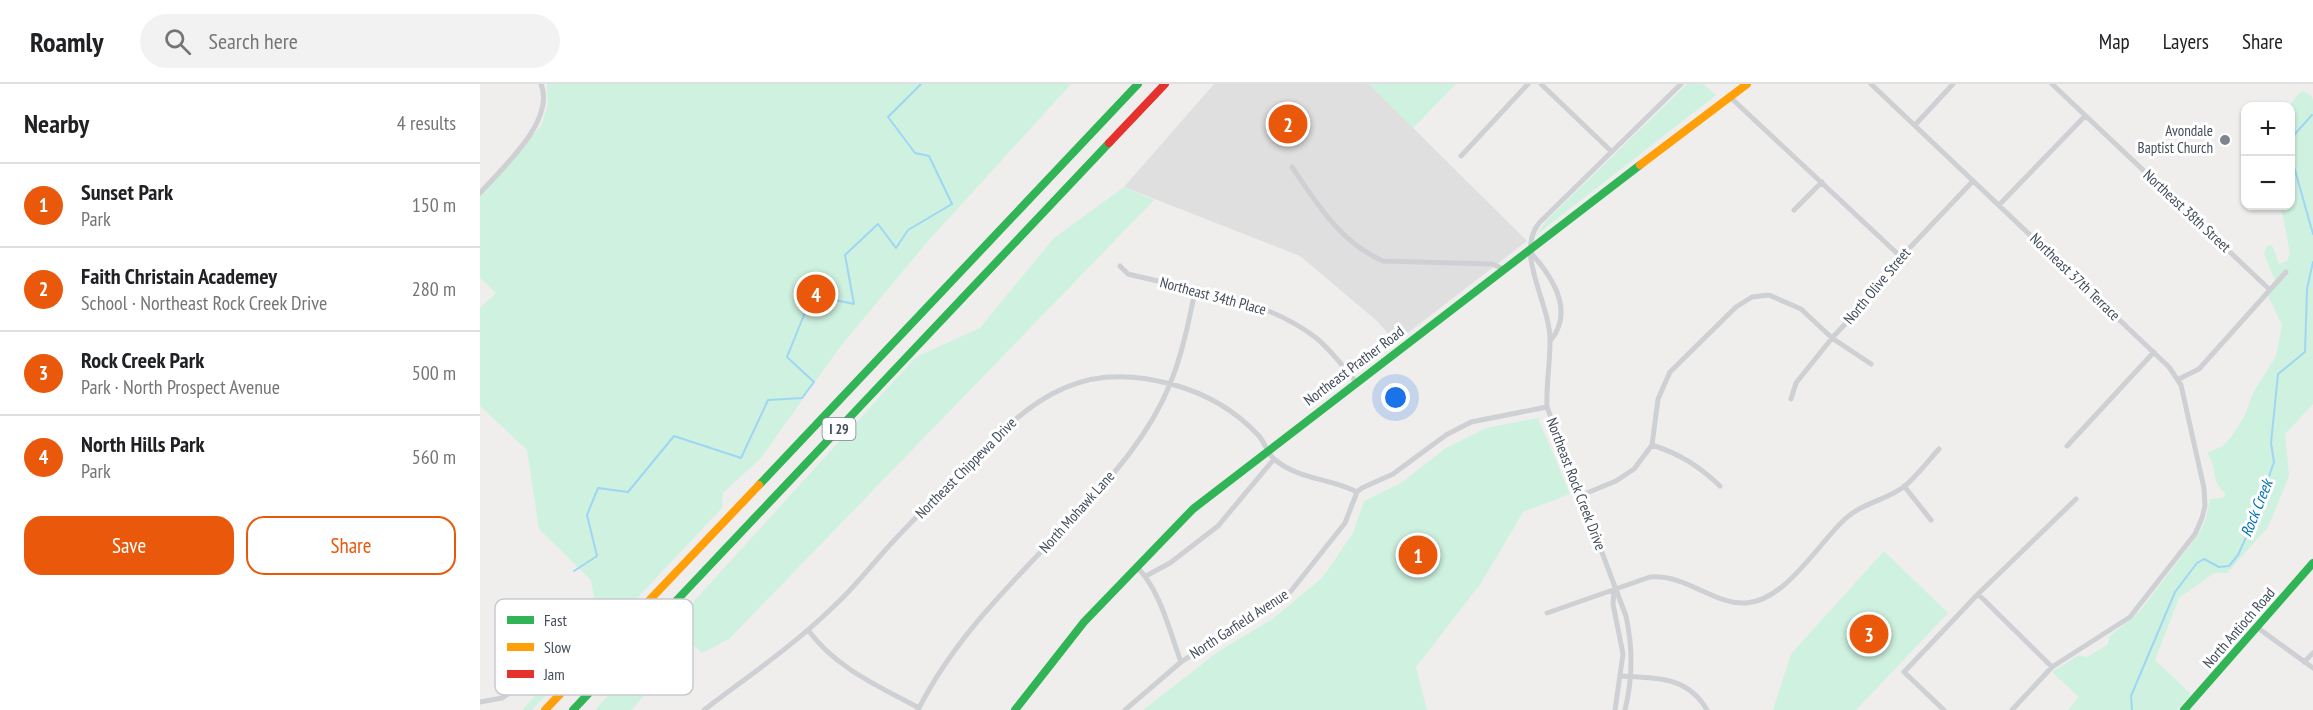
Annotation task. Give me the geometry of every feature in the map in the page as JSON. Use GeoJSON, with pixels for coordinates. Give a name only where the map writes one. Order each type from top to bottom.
{"type":"FeatureCollection","features":[{"type":"Feature","properties":{"kind":"main road","name":"I 29"},"geometry":{"type":"LineString","coordinates":[[650,599],[1138,84]]}},
{"type":"Feature","properties":{"kind":"main road","name":"I 29"},"geometry":{"type":"LineString","coordinates":[[678,599],[1165,84]]}},
{"type":"Feature","properties":{"kind":"main road","name":"Northeast Prather Road"},"geometry":{"type":"LineString","coordinates":[[1015,710],[1083,622],[1193,509],[1747,84]]}},
{"type":"Feature","properties":{"kind":"main road","name":"North Antioch Road"},"geometry":{"type":"LineString","coordinates":[[2184,710],[2313,563]]}},
{"type":"Feature","properties":{"kind":"main road","name":"I 29"},"geometry":{"type":"LineString","coordinates":[[545,710],[559,695]]}},
{"type":"Feature","properties":{"kind":"main road","name":"I 29"},"geometry":{"type":"LineString","coordinates":[[573,710],[587,695]]}},
{"type":"Feature","properties":{"kind":"street"},"geometry":{"type":"LineString","coordinates":[[480,193],[534,132],[542,102],[541,84]]}},
{"type":"Feature","properties":{"kind":"street"},"geometry":{"type":"LineString","coordinates":[[1461,156],[1528,84]]}},
{"type":"Feature","properties":{"kind":"street"},"geometry":{"type":"LineString","coordinates":[[1542,84],[1611,151]]}},
{"type":"Feature","properties":{"kind":"street"},"geometry":{"type":"LineString","coordinates":[[1529,250],[1529,238],[1539,223],[1681,84]]}},
{"type":"Feature","properties":{"kind":"street","name":"Northeast 37th Terrace"},"geometry":{"type":"LineString","coordinates":[[1871,84],[2180,379]]}},
{"type":"Feature","properties":{"kind":"street"},"geometry":{"type":"LineString","coordinates":[[1915,125],[1953,84]]}},
{"type":"Feature","properties":{"kind":"street","name":"Northeast 38th Street"},"geometry":{"type":"LineString","coordinates":[[2052,84],[2270,289]]}},
{"type":"Feature","properties":{"kind":"street"},"geometry":{"type":"LineString","coordinates":[[1730,97],[1901,257]]}},
{"type":"Feature","properties":{"kind":"street"},"geometry":{"type":"LineString","coordinates":[[1999,205],[2085,116]]}},
{"type":"Feature","properties":{"kind":"street"},"geometry":{"type":"LineString","coordinates":[[1292,167],[1327,217],[1368,255],[1383,261],[1492,264],[1504,269]]}},
{"type":"Feature","properties":{"kind":"street","name":"North Olive Street"},"geometry":{"type":"LineString","coordinates":[[1791,399],[1796,383],[1832,338],[1889,277],[1901,257],[1973,181]]}},
{"type":"Feature","properties":{"kind":"street"},"geometry":{"type":"LineString","coordinates":[[1794,210],[1822,182]]}},
{"type":"Feature","properties":{"kind":"street","name":"Northeast Rock Creek Drive"},"geometry":{"type":"LineString","coordinates":[[1529,250],[1546,311],[1551,340],[1546,382],[1547,407],[1582,495],[1614,590],[1626,616],[1632,647],[1631,677],[1625,710]]}},
{"type":"Feature","properties":{"kind":"street","name":"Northeast Rock Creek Drive"},"geometry":{"type":"LineString","coordinates":[[1529,250],[1549,273],[1557,293],[1561,312],[1561,328],[1551,340]]}},
{"type":"Feature","properties":{"kind":"street","name":"Northeast 34th Place"},"geometry":{"type":"LineString","coordinates":[[1120,266],[1128,274],[1259,306],[1282,316],[1326,346],[1356,382]]}},
{"type":"Feature","properties":{"kind":"street"},"geometry":{"type":"LineString","coordinates":[[2012,710],[2052,667],[2130,617],[2195,534],[2204,511],[2204,488],[2180,379],[2199,369],[2286,272]]}},
{"type":"Feature","properties":{"kind":"street","name":"North Mohawk Lane"},"geometry":{"type":"LineString","coordinates":[[918,709],[942,666],[973,625],[1102,487],[1127,456],[1170,384],[1195,291]]}},
{"type":"Feature","properties":{"kind":"street"},"geometry":{"type":"LineString","coordinates":[[1582,495],[1616,481],[1634,469],[1652,445],[1658,399],[1670,372],[1736,307],[1752,297],[1768,295],[1801,309],[1832,338],[1871,364]]}},
{"type":"Feature","properties":{"kind":"street"},"geometry":{"type":"LineString","coordinates":[[2067,446],[2154,352]]}},
{"type":"Feature","properties":{"kind":"street","name":"Northeast Chippewa Drive"},"geometry":{"type":"LineString","coordinates":[[704,710],[808,630],[855,586],[881,554],[1007,424],[1036,402],[1063,388],[1098,379],[1122,376],[1170,384],[1224,406],[1250,425],[1274,459]]}},
{"type":"Feature","properties":{"kind":"street"},"geometry":{"type":"LineString","coordinates":[[1146,576],[1170,563],[1218,526],[1274,459],[1305,477],[1343,485],[1357,492],[1393,474],[1458,428],[1487,417],[1547,407]]}},
{"type":"Feature","properties":{"kind":"street"},"geometry":{"type":"LineString","coordinates":[[1652,445],[1676,453],[1697,465],[1720,486]]}},
{"type":"Feature","properties":{"kind":"street"},"geometry":{"type":"LineString","coordinates":[[1547,613],[1650,578],[1664,576],[1732,601],[1746,603],[1760,600],[1780,589],[1856,509],[1904,486],[1940,449]]}},
{"type":"Feature","properties":{"kind":"street"},"geometry":{"type":"LineString","coordinates":[[1904,486],[1930,520]]}},
{"type":"Feature","properties":{"kind":"street","name":"North Garfield Avenue"},"geometry":{"type":"LineString","coordinates":[[1125,710],[1181,662],[1291,591],[1345,523],[1357,492]]}},
{"type":"Feature","properties":{"kind":"street"},"geometry":{"type":"LineString","coordinates":[[1944,710],[1904,672],[1978,594],[2076,499]]}},
{"type":"Feature","properties":{"kind":"street"},"geometry":{"type":"LineString","coordinates":[[1136,566],[1146,576],[1157,597],[1181,662]]}},
{"type":"Feature","properties":{"kind":"street","name":"Northeast Rock Creek Drive"},"geometry":{"type":"LineString","coordinates":[[1614,590],[1613,604],[1623,654],[1615,710]]}},
{"type":"Feature","properties":{"kind":"street"},"geometry":{"type":"LineString","coordinates":[[1978,594],[2052,667]]}},
{"type":"Feature","properties":{"kind":"street"},"geometry":{"type":"LineString","coordinates":[[2258,628],[2313,668]]}},
{"type":"Feature","properties":{"kind":"street"},"geometry":{"type":"LineString","coordinates":[[808,630],[819,646],[843,666],[918,709]]}},
{"type":"Feature","properties":{"kind":"street"},"geometry":{"type":"LineString","coordinates":[[2304,662],[2313,653]]}},
{"type":"Feature","properties":{"kind":"street"},"geometry":{"type":"LineString","coordinates":[[1621,676],[1677,682],[1690,688],[1707,710]]}},
{"type":"Feature","properties":{"kind":"street"},"geometry":{"type":"LineString","coordinates":[[480,702],[502,698],[506,695]]}},
{"type":"Feature","properties":{"kind":"shaded area"},"geometry":{"type":"Polygon","coordinates":[[[1214,84],[1369,84],[1527,241],[1396,342],[1377,321],[1300,256],[1124,187],[1214,84]]]}},
{"type":"Feature","properties":{"kind":"green space"},"geometry":{"type":"Polygon","coordinates":[[[547,84],[1071,84],[928,241],[840,347],[761,458],[723,493],[722,508],[636,599],[594,599],[591,580],[539,529],[527,450],[480,406],[480,308],[496,293],[480,278],[480,194],[541,126],[548,105],[547,84]]]}},
{"type":"Feature","properties":{"kind":"green space"},"geometry":{"type":"Polygon","coordinates":[[[1369,84],[1456,84],[1413,128],[1369,84]]]}},
{"type":"Feature","properties":{"kind":"green space"},"geometry":{"type":"Polygon","coordinates":[[[1687,84],[1703,84],[1716,95],[1536,235],[1548,219],[1687,84]]]}},
{"type":"Feature","properties":{"kind":"green space"},"geometry":{"type":"Polygon","coordinates":[[[2303,91],[2312,96],[2313,102],[2313,404],[2285,434],[2289,476],[2268,527],[2227,573],[2214,573],[2179,598],[2155,660],[2191,694],[2177,710],[2068,710],[2079,697],[2052,672],[2079,655],[2087,657],[2107,645],[2110,636],[2140,611],[2198,535],[2206,519],[2210,499],[2223,498],[2226,494],[2218,484],[2213,464],[2207,453],[2223,446],[2232,436],[2245,415],[2253,393],[2276,356],[2282,325],[2268,296],[2277,285],[2264,254],[2267,246],[2272,245],[2279,264],[2287,261],[2290,254],[2282,210],[2295,210],[2295,102],[2293,102],[2303,91]]]}},
{"type":"Feature","properties":{"kind":"green space"},"geometry":{"type":"Polygon","coordinates":[[[1124,187],[1154,200],[729,639],[702,653],[693,645],[693,602],[916,357],[980,328],[1054,238],[1124,187]]]}},
{"type":"Feature","properties":{"kind":"green space"},"geometry":{"type":"Polygon","coordinates":[[[1538,418],[1570,494],[1523,512],[1481,583],[1416,667],[1427,710],[1143,710],[1219,651],[1274,618],[1323,577],[1353,533],[1364,501],[1401,483],[1446,448],[1486,428],[1538,418]]]}},
{"type":"Feature","properties":{"kind":"green space"},"geometry":{"type":"Polygon","coordinates":[[[1884,551],[1948,613],[1856,710],[1773,710],[1791,654],[1884,551]]]}},
{"type":"Feature","properties":{"kind":"green space"},"geometry":{"type":"Polygon","coordinates":[[[536,695],[546,695],[532,710],[522,710],[536,695]]]}},
{"type":"Feature","properties":{"kind":"green space"},"geometry":{"type":"Polygon","coordinates":[[[609,695],[645,695],[631,710],[595,710],[609,695]]]}},
{"type":"Feature","properties":{"kind":"waterway"},"geometry":{"type":"LineString","coordinates":[[574,571],[597,556],[587,515],[598,488],[628,492],[674,436],[741,458],[768,400],[802,398],[814,382],[787,357],[812,295],[854,304],[845,255],[878,224],[896,248],[908,230],[952,204],[929,156],[915,153],[888,117],[921,84]]}},
{"type":"Feature","properties":{"kind":"waterway","name":"Rock Creek"},"geometry":{"type":"LineString","coordinates":[[2312,115],[2294,135],[2291,156],[2313,234]]}},
{"type":"Feature","properties":{"kind":"waterway","name":"Rock Creek"},"geometry":{"type":"LineString","coordinates":[[2132,710],[2131,696],[2175,592],[2197,563],[2204,559],[2219,567],[2229,566],[2238,555],[2253,522],[2274,462],[2271,443],[2278,374],[2305,352],[2307,289],[2313,262]]}},
{"type":"Feature","properties":{"kind":"traffic: fast"},"geometry":{"type":"LineString","coordinates":[[759,485],[1138,84]]}},
{"type":"Feature","properties":{"kind":"traffic: fast"},"geometry":{"type":"LineString","coordinates":[[678,599],[1109,143]]}},
{"type":"Feature","properties":{"kind":"traffic: fast"},"geometry":{"type":"LineString","coordinates":[[1015,710],[1084,622],[1193,509],[1640,165]]}},
{"type":"Feature","properties":{"kind":"traffic: fast"},"geometry":{"type":"LineString","coordinates":[[2184,710],[2313,563]]}},
{"type":"Feature","properties":{"kind":"traffic: fast"},"geometry":{"type":"LineString","coordinates":[[573,710],[587,695]]}},
{"type":"Feature","properties":{"kind":"traffic: slow"},"geometry":{"type":"LineString","coordinates":[[1640,165],[1747,84]]}},
{"type":"Feature","properties":{"kind":"traffic: slow"},"geometry":{"type":"LineString","coordinates":[[651,599],[759,485]]}},
{"type":"Feature","properties":{"kind":"traffic: slow"},"geometry":{"type":"LineString","coordinates":[[545,710],[559,695]]}},
{"type":"Feature","properties":{"kind":"traffic: jam"},"geometry":{"type":"LineString","coordinates":[[1109,143],[1165,84]]}},
{"type":"Feature","properties":{"kind":"place","name":"Faith Christain Academey"},"geometry":{"type":"Point","coordinates":[1288,124]}},
{"type":"Feature","properties":{"kind":"place","name":"Avondale Baptist Church"},"geometry":{"type":"Point","coordinates":[2225,140]}},
{"type":"Feature","properties":{"kind":"place","name":"North Hills Park"},"geometry":{"type":"Point","coordinates":[816,294]}},
{"type":"Feature","properties":{"kind":"place","name":"Sunset Park"},"geometry":{"type":"Point","coordinates":[1418,555]}},
{"type":"Feature","properties":{"kind":"place","name":"Rock Creek Park"},"geometry":{"type":"Point","coordinates":[1869,634]}}]}
